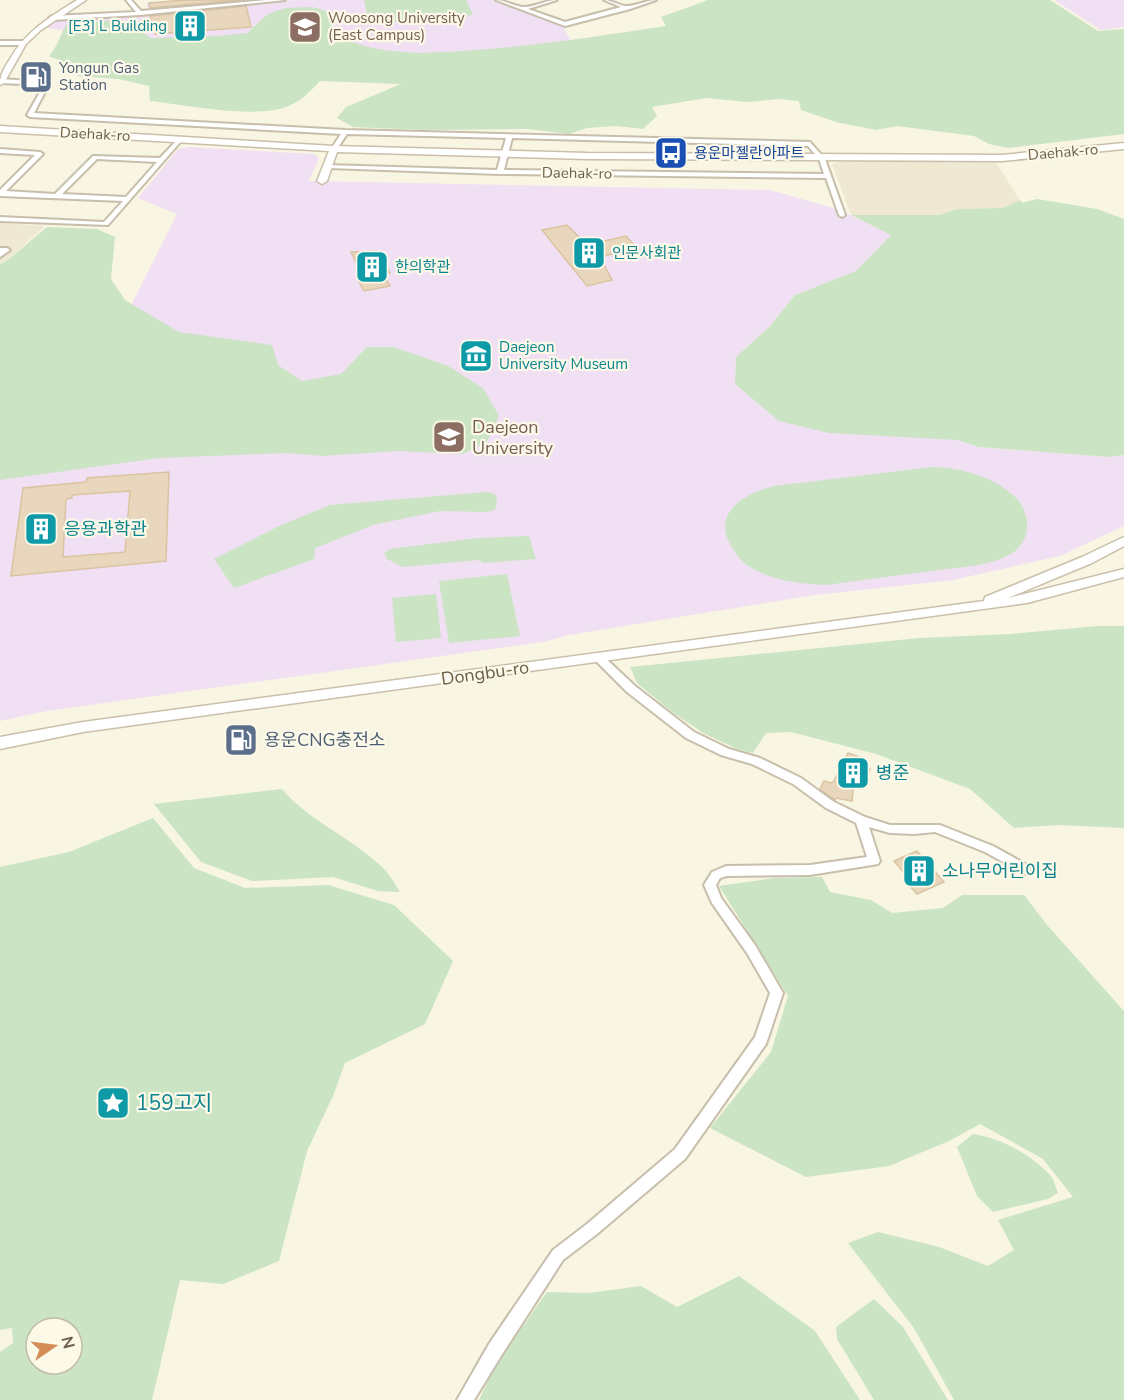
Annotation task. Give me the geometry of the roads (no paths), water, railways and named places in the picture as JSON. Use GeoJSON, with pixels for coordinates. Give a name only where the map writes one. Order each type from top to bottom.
{"type":"FeatureCollection","features":[{"type":"Feature","properties":{"kind":"main road"},"geometry":{"type":"LineString","coordinates":[[0,82],[23,43],[52,18],[82,0]]}},
{"type":"Feature","properties":{"kind":"main road","name":"Daehak-ro"},"geometry":{"type":"LineString","coordinates":[[0,129],[334,149],[822,159],[1002,158],[1124,146]]}},
{"type":"Feature","properties":{"kind":"main road"},"geometry":{"type":"LineString","coordinates":[[322,181],[334,149]]}},
{"type":"Feature","properties":{"kind":"main road"},"geometry":{"type":"LineString","coordinates":[[971,608],[1087,560],[1124,541]]}},
{"type":"Feature","properties":{"kind":"main road"},"geometry":{"type":"LineString","coordinates":[[971,608],[1028,600],[1124,573]]}},
{"type":"Feature","properties":{"kind":"main road","name":"Dongbu-ro"},"geometry":{"type":"LineString","coordinates":[[0,743],[83,727],[971,608]]}},
{"type":"Feature","properties":{"kind":"street"},"geometry":{"type":"LineString","coordinates":[[128,0],[140,13]]}},
{"type":"Feature","properties":{"kind":"street"},"geometry":{"type":"LineString","coordinates":[[52,18],[140,13],[283,0]]}},
{"type":"Feature","properties":{"kind":"street"},"geometry":{"type":"LineString","coordinates":[[498,0],[564,24],[654,0]]}},
{"type":"Feature","properties":{"kind":"street"},"geometry":{"type":"LineString","coordinates":[[522,9],[555,0]]}},
{"type":"Feature","properties":{"kind":"street"},"geometry":{"type":"LineString","coordinates":[[606,0],[628,8]]}},
{"type":"Feature","properties":{"kind":"street"},"geometry":{"type":"LineString","coordinates":[[0,43],[23,43]]}},
{"type":"Feature","properties":{"kind":"street"},"geometry":{"type":"LineString","coordinates":[[0,82],[48,82],[30,115],[345,132],[810,144],[822,159],[826,176],[842,215]]}},
{"type":"Feature","properties":{"kind":"street"},"geometry":{"type":"LineString","coordinates":[[0,219],[106,224],[162,160],[188,124]]}},
{"type":"Feature","properties":{"kind":"street"},"geometry":{"type":"LineString","coordinates":[[334,149],[345,132]]}},
{"type":"Feature","properties":{"kind":"street"},"geometry":{"type":"LineString","coordinates":[[500,172],[509,137]]}},
{"type":"Feature","properties":{"kind":"street"},"geometry":{"type":"LineString","coordinates":[[0,152],[40,154],[0,193]]}},
{"type":"Feature","properties":{"kind":"street"},"geometry":{"type":"LineString","coordinates":[[57,195],[94,157],[162,160]]}},
{"type":"Feature","properties":{"kind":"street","name":"Daehak-ro"},"geometry":{"type":"LineString","coordinates":[[328,166],[500,172],[826,176]]}},
{"type":"Feature","properties":{"kind":"street"},"geometry":{"type":"LineString","coordinates":[[0,193],[128,199]]}},
{"type":"Feature","properties":{"kind":"street"},"geometry":{"type":"LineString","coordinates":[[0,250],[7,250],[0,255]]}},
{"type":"Feature","properties":{"kind":"street"},"geometry":{"type":"LineString","coordinates":[[600,658],[631,689],[690,735],[725,752],[756,761],[797,781],[830,805],[861,820],[890,829],[936,828],[989,849],[1025,869]]}},
{"type":"Feature","properties":{"kind":"street"},"geometry":{"type":"LineString","coordinates":[[465,1400],[558,1255],[680,1154],[761,1040],[777,993],[751,949],[716,900],[710,885],[716,875],[726,871],[810,870],[874,861],[861,820]]}},
{"type":"Feature","properties":{"kind":"place","name":"[E3] L Building"},"geometry":{"type":"Point","coordinates":[190,26]}},
{"type":"Feature","properties":{"kind":"place","name":"Woosong University (East Campus)"},"geometry":{"type":"Point","coordinates":[305,27]}},
{"type":"Feature","properties":{"kind":"place","name":"Yongun Gas Station"},"geometry":{"type":"Point","coordinates":[36,77]}},
{"type":"Feature","properties":{"kind":"place","name":"용운마젤란아파트"},"geometry":{"type":"Point","coordinates":[671,153]}},
{"type":"Feature","properties":{"kind":"place","name":"인문사회관"},"geometry":{"type":"Point","coordinates":[589,253]}},
{"type":"Feature","properties":{"kind":"place","name":"한의학관"},"geometry":{"type":"Point","coordinates":[372,267]}},
{"type":"Feature","properties":{"kind":"place","name":"Daejeon University Museum"},"geometry":{"type":"Point","coordinates":[476,356]}},
{"type":"Feature","properties":{"kind":"place","name":"Daejeon University"},"geometry":{"type":"Point","coordinates":[449,437]}},
{"type":"Feature","properties":{"kind":"place","name":"응용과학관"},"geometry":{"type":"Point","coordinates":[41,529]}},
{"type":"Feature","properties":{"kind":"place","name":"용운CNG충전소"},"geometry":{"type":"Point","coordinates":[241,740]}},
{"type":"Feature","properties":{"kind":"place","name":"병준"},"geometry":{"type":"Point","coordinates":[853,773]}},
{"type":"Feature","properties":{"kind":"place","name":"소나무어린이집"},"geometry":{"type":"Point","coordinates":[919,871]}},
{"type":"Feature","properties":{"kind":"place","name":"159고지"},"geometry":{"type":"Point","coordinates":[113,1103]}}]}
